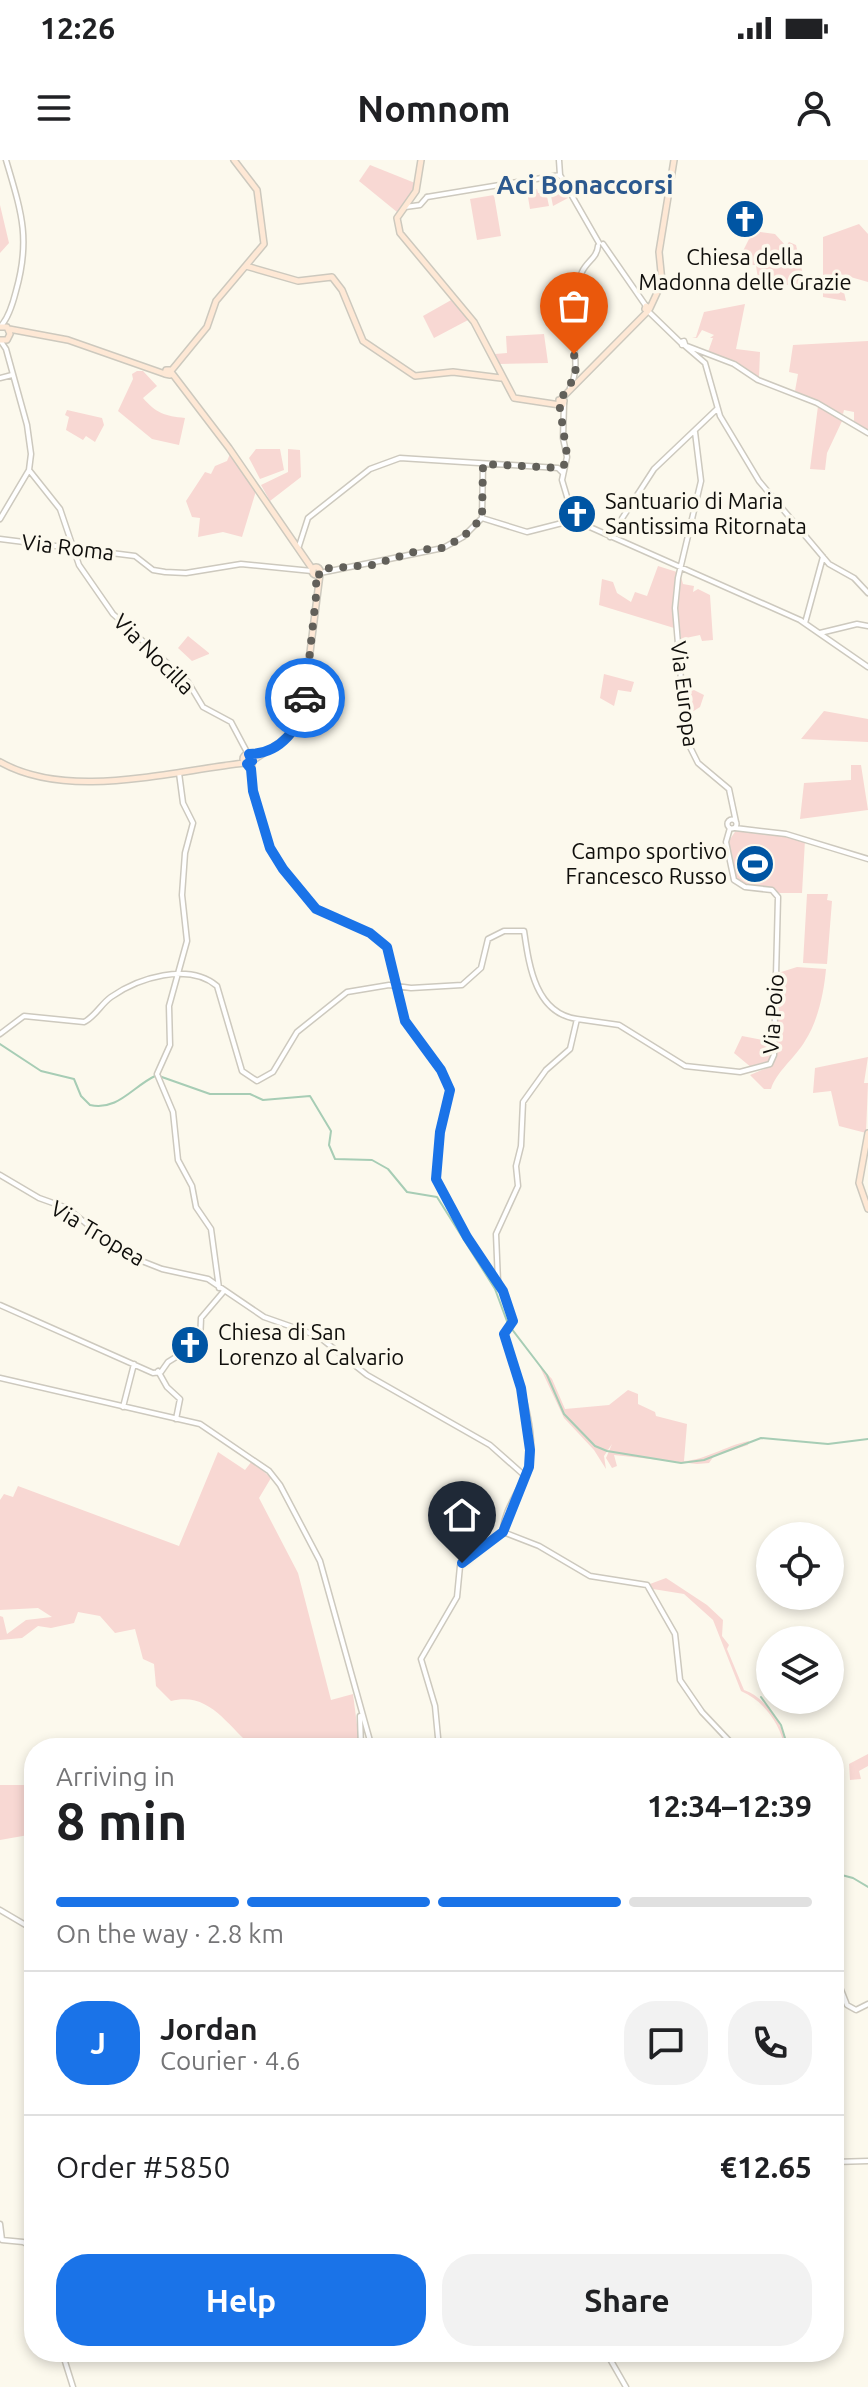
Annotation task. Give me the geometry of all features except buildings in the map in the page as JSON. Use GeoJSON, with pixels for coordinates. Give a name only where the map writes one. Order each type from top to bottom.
{"type":"FeatureCollection","features":[{"type":"Feature","properties":{"kind":"main road"},"geometry":{"type":"LineString","coordinates":[[170,371],[207,327],[216,301],[262,248],[265,236],[257,190],[234,160]]}},
{"type":"Feature","properties":{"kind":"main road"},"geometry":{"type":"LineString","coordinates":[[421,160],[415,193],[396,221],[400,233],[474,322],[502,378],[517,400],[550,403],[562,402],[654,300],[662,282],[659,250],[674,160]]}},
{"type":"Feature","properties":{"kind":"main road"},"geometry":{"type":"LineString","coordinates":[[246,266],[298,281],[332,277],[342,290],[363,341],[415,376],[453,372],[502,378]]}},
{"type":"Feature","properties":{"kind":"main road"},"geometry":{"type":"LineString","coordinates":[[0,327],[29,335],[68,340],[170,371],[317,571],[302,715],[288,737],[265,752],[225,766],[61,781],[36,777],[0,762]]}},
{"type":"Feature","properties":{"kind":"main road"},"geometry":{"type":"LineString","coordinates":[[8,329],[5,339],[29,335]]}},
{"type":"Feature","properties":{"kind":"main road"},"geometry":{"type":"LineString","coordinates":[[562,402],[584,377]]}},
{"type":"Feature","properties":{"kind":"main road"},"geometry":{"type":"LineString","coordinates":[[868,1133],[859,1177],[860,1193],[868,1209]]}},
{"type":"Feature","properties":{"kind":"street"},"geometry":{"type":"LineString","coordinates":[[6,160],[19,198],[26,244],[7,319],[8,329]]}},
{"type":"Feature","properties":{"kind":"street"},"geometry":{"type":"LineString","coordinates":[[559,160],[560,172],[600,244],[648,309],[674,337],[698,352],[734,364],[758,380],[817,403],[868,433]]}},
{"type":"Feature","properties":{"kind":"street"},"geometry":{"type":"LineString","coordinates":[[403,208],[416,206],[427,197],[560,172]]}},
{"type":"Feature","properties":{"kind":"street"},"geometry":{"type":"LineString","coordinates":[[416,206],[415,193],[427,197]]}},
{"type":"Feature","properties":{"kind":"street"},"geometry":{"type":"LineString","coordinates":[[567,394],[578,368],[570,331],[580,274],[596,255],[600,244]]}},
{"type":"Feature","properties":{"kind":"street"},"geometry":{"type":"LineString","coordinates":[[0,327],[7,319]]}},
{"type":"Feature","properties":{"kind":"street"},"geometry":{"type":"LineString","coordinates":[[0,519],[30,472],[31,447],[5,339]]}},
{"type":"Feature","properties":{"kind":"street"},"geometry":{"type":"LineString","coordinates":[[698,352],[717,407],[755,475],[831,567],[854,578],[868,593]]}},
{"type":"Feature","properties":{"kind":"street"},"geometry":{"type":"LineString","coordinates":[[0,378],[12,375]]}},
{"type":"Feature","properties":{"kind":"street"},"geometry":{"type":"LineString","coordinates":[[562,402],[565,464],[562,474]]}},
{"type":"Feature","properties":{"kind":"street"},"geometry":{"type":"LineString","coordinates":[[610,537],[654,469],[717,407]]}},
{"type":"Feature","properties":{"kind":"street","name":"Via Europa"},"geometry":{"type":"LineString","coordinates":[[695,432],[701,481],[681,567],[676,617],[687,746],[698,763],[727,786],[734,804],[734,825]]}},
{"type":"Feature","properties":{"kind":"street"},"geometry":{"type":"LineString","coordinates":[[299,546],[307,519],[373,468],[403,458],[558,468],[565,464]]}},
{"type":"Feature","properties":{"kind":"street"},"geometry":{"type":"LineString","coordinates":[[483,464],[482,518],[527,532],[581,525]]}},
{"type":"Feature","properties":{"kind":"street"},"geometry":{"type":"LineString","coordinates":[[558,468],[574,520],[581,525],[805,623],[868,667]]}},
{"type":"Feature","properties":{"kind":"street","name":"Via Nocilla"},"geometry":{"type":"LineString","coordinates":[[30,472],[65,518],[70,547],[113,614],[188,682],[203,707],[231,722],[248,759],[253,791],[270,848],[283,869],[316,909],[384,943],[409,1027],[441,1070],[450,1090],[440,1132],[436,1179],[467,1237],[498,1282]]}},
{"type":"Feature","properties":{"kind":"street","name":"Via Roma"},"geometry":{"type":"LineString","coordinates":[[0,539],[136,556],[153,570],[165,572],[186,573],[240,564],[329,571],[372,565],[420,550],[443,548],[463,537],[482,518]]}},
{"type":"Feature","properties":{"kind":"street"},"geometry":{"type":"LineString","coordinates":[[563,525],[574,520]]}},
{"type":"Feature","properties":{"kind":"street"},"geometry":{"type":"LineString","coordinates":[[805,623],[823,557]]}},
{"type":"Feature","properties":{"kind":"street"},"geometry":{"type":"LineString","coordinates":[[820,633],[857,624],[868,626]]}},
{"type":"Feature","properties":{"kind":"street"},"geometry":{"type":"LineString","coordinates":[[158,1372],[200,1342],[202,1315],[222,1289],[211,1229],[196,1207],[192,1186],[178,1160],[173,1112],[157,1074],[170,1045],[169,1006],[187,935],[182,895],[185,853],[193,823],[183,803],[179,772]]}},
{"type":"Feature","properties":{"kind":"street"},"geometry":{"type":"LineString","coordinates":[[734,825],[858,853],[868,859]]}},
{"type":"Feature","properties":{"kind":"street","name":"Via Poio"},"geometry":{"type":"LineString","coordinates":[[577,1019],[619,1025],[685,1066],[740,1072],[770,1064],[774,1055],[778,897],[769,889],[736,883],[727,838],[734,825]]}},
{"type":"Feature","properties":{"kind":"street"},"geometry":{"type":"LineString","coordinates":[[0,1034],[24,1016],[84,1022],[108,999],[131,984],[179,975],[217,986],[242,1071],[257,1081],[273,1072],[297,1032],[347,992],[398,984],[411,988],[462,985],[483,965],[488,939],[504,931],[524,931],[539,992],[559,1014],[577,1019],[570,1049],[546,1070],[523,1102],[522,1143],[516,1166],[518,1186],[496,1234],[498,1282],[512,1317],[504,1334],[521,1388],[529,1438],[529,1462],[503,1532],[460,1566],[457,1597],[421,1659],[435,1706],[438,1738]]}},
{"type":"Feature","properties":{"kind":"street"},"geometry":{"type":"LineString","coordinates":[[389,985],[399,991]]}},
{"type":"Feature","properties":{"kind":"street","name":"Via Tropea"},"geometry":{"type":"LineString","coordinates":[[0,1175],[39,1198],[67,1208],[124,1254],[162,1269],[205,1278],[264,1317],[318,1336],[367,1375],[490,1445],[525,1476]]}},
{"type":"Feature","properties":{"kind":"street"},"geometry":{"type":"LineString","coordinates":[[0,1305],[158,1372],[180,1399],[176,1419]]}},
{"type":"Feature","properties":{"kind":"street"},"geometry":{"type":"LineString","coordinates":[[123,1407],[134,1364]]}},
{"type":"Feature","properties":{"kind":"street"},"geometry":{"type":"LineString","coordinates":[[0,1378],[207,1427],[262,1465],[280,1485],[325,1574],[369,1738]]}},
{"type":"Feature","properties":{"kind":"street"},"geometry":{"type":"LineString","coordinates":[[503,1532],[539,1546],[590,1576],[647,1585],[675,1634],[680,1680],[698,1707],[727,1738]]}},
{"type":"Feature","properties":{"kind":"street"},"geometry":{"type":"LineString","coordinates":[[357,1698],[361,1738]]}},
{"type":"Feature","properties":{"kind":"street"},"geometry":{"type":"LineString","coordinates":[[0,1910],[24,1924]]}},
{"type":"Feature","properties":{"kind":"street"},"geometry":{"type":"LineString","coordinates":[[844,1997],[847,2005],[856,2010],[868,2004]]}},
{"type":"Feature","properties":{"kind":"street"},"geometry":{"type":"LineString","coordinates":[[844,2162],[868,2161]]}},
{"type":"Feature","properties":{"kind":"street"},"geometry":{"type":"LineString","coordinates":[[0,2224],[2,2240],[24,2243]]}},
{"type":"Feature","properties":{"kind":"street"},"geometry":{"type":"LineString","coordinates":[[65,2362],[73,2387]]}},
{"type":"Feature","properties":{"kind":"street"},"geometry":{"type":"LineString","coordinates":[[612,2362],[626,2387]]}},
{"type":"Feature","properties":{"kind":"shaded area"},"geometry":{"type":"Polygon","coordinates":[[[370,165],[415,183],[415,188],[397,212],[359,181],[370,165]]]}},
{"type":"Feature","properties":{"kind":"shaded area"},"geometry":{"type":"Polygon","coordinates":[[[557,178],[568,198],[553,206],[549,186],[540,184],[557,178]]]}},
{"type":"Feature","properties":{"kind":"shaded area"},"geometry":{"type":"Polygon","coordinates":[[[537,189],[538,193],[546,192],[549,206],[530,209],[527,191],[537,189]]]}},
{"type":"Feature","properties":{"kind":"shaded area"},"geometry":{"type":"Polygon","coordinates":[[[494,195],[501,236],[477,240],[470,199],[494,195]]]}},
{"type":"Feature","properties":{"kind":"shaded area"},"geometry":{"type":"Polygon","coordinates":[[[0,205],[9,243],[0,253],[0,205]]]}},
{"type":"Feature","properties":{"kind":"shaded area"},"geometry":{"type":"Polygon","coordinates":[[[859,224],[868,234],[868,282],[840,274],[846,301],[823,297],[823,237],[859,224]]]}},
{"type":"Feature","properties":{"kind":"shaded area"},"geometry":{"type":"Polygon","coordinates":[[[753,231],[775,234],[786,246],[789,242],[796,245],[805,283],[778,286],[770,279],[758,280],[756,265],[744,265],[742,253],[753,231]]]}},
{"type":"Feature","properties":{"kind":"shaded area"},"geometry":{"type":"Polygon","coordinates":[[[453,299],[470,319],[434,338],[423,316],[453,299]]]}},
{"type":"Feature","properties":{"kind":"shaded area"},"geometry":{"type":"Polygon","coordinates":[[[745,304],[736,349],[760,352],[759,378],[736,363],[708,352],[713,338],[710,338],[714,335],[702,330],[697,338],[692,337],[696,337],[704,312],[745,304]]]}},
{"type":"Feature","properties":{"kind":"shaded area"},"geometry":{"type":"Polygon","coordinates":[[[544,334],[548,363],[499,364],[495,354],[507,353],[506,336],[544,334]]]}},
{"type":"Feature","properties":{"kind":"shaded area"},"geometry":{"type":"Polygon","coordinates":[[[868,341],[868,430],[854,421],[854,412],[844,410],[843,414],[831,409],[831,413],[843,419],[827,453],[825,470],[810,469],[818,406],[830,411],[830,408],[795,391],[798,374],[789,372],[793,345],[868,341]]]}},
{"type":"Feature","properties":{"kind":"shaded area"},"geometry":{"type":"Polygon","coordinates":[[[143,371],[157,386],[143,398],[152,407],[161,413],[185,418],[179,445],[152,439],[118,411],[133,379],[132,374],[143,371]]]}},
{"type":"Feature","properties":{"kind":"shaded area"},"geometry":{"type":"Polygon","coordinates":[[[67,410],[102,418],[104,425],[95,442],[86,436],[83,440],[66,430],[67,410]]]}},
{"type":"Feature","properties":{"kind":"shaded area"},"geometry":{"type":"Polygon","coordinates":[[[256,449],[280,449],[284,470],[260,479],[249,458],[256,449]]]}},
{"type":"Feature","properties":{"kind":"shaded area"},"geometry":{"type":"Polygon","coordinates":[[[288,449],[300,450],[301,477],[270,501],[261,485],[288,472],[288,449]]]}},
{"type":"Feature","properties":{"kind":"shaded area"},"geometry":{"type":"Polygon","coordinates":[[[230,454],[256,491],[242,537],[223,532],[198,537],[200,518],[192,517],[186,501],[205,472],[211,474],[215,466],[227,461],[230,454]]]}},
{"type":"Feature","properties":{"kind":"shaded area"},"geometry":{"type":"Polygon","coordinates":[[[658,566],[677,572],[674,628],[599,605],[602,579],[613,582],[617,593],[631,602],[635,592],[647,596],[658,566]]]}},
{"type":"Feature","properties":{"kind":"shaded area"},"geometry":{"type":"Polygon","coordinates":[[[681,577],[683,584],[694,586],[693,592],[698,589],[710,595],[713,640],[702,641],[700,635],[681,639],[677,609],[681,577]]]}},
{"type":"Feature","properties":{"kind":"shaded area"},"geometry":{"type":"Polygon","coordinates":[[[188,636],[209,654],[192,661],[178,648],[188,636]]]}},
{"type":"Feature","properties":{"kind":"shaded area"},"geometry":{"type":"Polygon","coordinates":[[[604,674],[634,682],[631,692],[618,690],[614,706],[600,698],[604,674]]]}},
{"type":"Feature","properties":{"kind":"shaded area"},"geometry":{"type":"Polygon","coordinates":[[[311,676],[332,678],[330,693],[323,692],[321,704],[308,703],[311,676]]]}},
{"type":"Feature","properties":{"kind":"shaded area"},"geometry":{"type":"Polygon","coordinates":[[[686,686],[704,695],[700,707],[689,714],[686,686]]]}},
{"type":"Feature","properties":{"kind":"shaded area"},"geometry":{"type":"Polygon","coordinates":[[[824,711],[868,719],[868,742],[801,739],[824,711]]]}},
{"type":"Feature","properties":{"kind":"shaded area"},"geometry":{"type":"Polygon","coordinates":[[[851,765],[861,765],[868,810],[800,819],[804,783],[851,780],[851,765]]]}},
{"type":"Feature","properties":{"kind":"shaded area","name":"Campo sportivo Francesco Russo"},"geometry":{"type":"Polygon","coordinates":[[[737,829],[805,840],[802,893],[780,893],[737,882],[728,842],[737,829]]]}},
{"type":"Feature","properties":{"kind":"shaded area"},"geometry":{"type":"Polygon","coordinates":[[[807,894],[828,894],[827,900],[832,901],[827,964],[803,963],[807,894]]]}},
{"type":"Feature","properties":{"kind":"shaded area"},"geometry":{"type":"Polygon","coordinates":[[[797,967],[826,969],[820,1006],[801,1047],[771,1089],[764,1089],[750,1075],[769,1067],[775,1058],[778,973],[797,967]]]}},
{"type":"Feature","properties":{"kind":"shaded area"},"geometry":{"type":"Polygon","coordinates":[[[742,1036],[773,1042],[769,1063],[752,1068],[734,1053],[742,1036]]]}},
{"type":"Feature","properties":{"kind":"shaded area"},"geometry":{"type":"Polygon","coordinates":[[[868,1057],[864,1083],[868,1083],[866,1133],[839,1126],[831,1091],[813,1093],[815,1068],[868,1057]]]}},
{"type":"Feature","properties":{"kind":"shaded area"},"geometry":{"type":"Polygon","coordinates":[[[539,1365],[552,1379],[565,1409],[609,1405],[628,1390],[638,1394],[638,1404],[655,1412],[656,1416],[687,1424],[684,1461],[749,1441],[748,1445],[714,1456],[709,1463],[697,1464],[614,1455],[617,1466],[612,1468],[606,1458],[612,1444],[604,1456],[606,1469],[594,1450],[564,1418],[539,1365]]]}},
{"type":"Feature","properties":{"kind":"shaded area"},"geometry":{"type":"Polygon","coordinates":[[[218,1452],[245,1470],[252,1461],[271,1478],[259,1498],[298,1573],[331,1700],[353,1694],[359,1738],[244,1738],[207,1706],[185,1699],[171,1701],[156,1686],[154,1664],[143,1659],[135,1629],[115,1633],[100,1616],[78,1612],[74,1623],[51,1628],[38,1626],[22,1638],[0,1640],[0,1616],[3,1617],[7,1634],[26,1620],[52,1617],[38,1608],[0,1610],[0,1500],[4,1494],[13,1497],[18,1486],[179,1546],[218,1452]]]}},
{"type":"Feature","properties":{"kind":"shaded area"},"geometry":{"type":"Polygon","coordinates":[[[666,1578],[707,1605],[723,1620],[722,1636],[729,1645],[727,1649],[744,1690],[756,1696],[756,1701],[741,1691],[713,1620],[684,1594],[653,1589],[650,1584],[666,1578]]]}},
{"type":"Feature","properties":{"kind":"shaded area"},"geometry":{"type":"Polygon","coordinates":[[[769,1714],[774,1714],[786,1738],[783,1738],[769,1714]]]}},
{"type":"Feature","properties":{"kind":"shaded area"},"geometry":{"type":"Polygon","coordinates":[[[868,1754],[868,1766],[859,1771],[861,1779],[850,1780],[849,1764],[868,1754]]]}},
{"type":"Feature","properties":{"kind":"shaded area"},"geometry":{"type":"Polygon","coordinates":[[[0,1785],[24,1785],[24,1836],[0,1840],[0,1785]]]}},
{"type":"Feature","properties":{"kind":"waterway"},"geometry":{"type":"LineString","coordinates":[[0,1044],[41,1071],[74,1079],[81,1096],[90,1105],[109,1105],[155,1076]]}},
{"type":"Feature","properties":{"kind":"waterway"},"geometry":{"type":"LineString","coordinates":[[159,1076],[210,1094],[250,1094],[263,1100],[310,1096],[331,1131],[329,1145],[335,1159],[372,1160],[388,1169],[407,1192],[437,1197],[495,1289],[508,1324],[547,1375],[564,1414],[595,1446],[607,1451],[681,1463],[704,1460],[761,1438],[828,1444],[868,1439]]}},
{"type":"Feature","properties":{"kind":"waterway"},"geometry":{"type":"LineString","coordinates":[[773,1714],[785,1738]]}},
{"type":"Feature","properties":{"kind":"waterway"},"geometry":{"type":"LineString","coordinates":[[844,1876],[868,1887]]}},
{"type":"Feature","properties":{"kind":"way so far"},"geometry":{"type":"LineString","coordinates":[[305,698],[317,587],[314,575],[319,575],[320,569],[329,571],[372,565],[420,550],[443,548],[458,540],[482,518],[483,464],[558,468],[564,465],[567,455],[559,402],[567,394],[576,375],[578,368],[574,354]]}},
{"type":"Feature","properties":{"kind":"place","name":"Chiesa della Madonna delle Grazie"},"geometry":{"type":"Point","coordinates":[745,219]}},
{"type":"Feature","properties":{"kind":"place","name":"Santuario di Maria Santissima Ritornata"},"geometry":{"type":"Point","coordinates":[577,514]}},
{"type":"Feature","properties":{"kind":"place","name":"Campo sportivo Francesco Russo"},"geometry":{"type":"Point","coordinates":[755,864]}},
{"type":"Feature","properties":{"kind":"place","name":"Chiesa di San Lorenzo al Calvario"},"geometry":{"type":"Point","coordinates":[190,1345]}},
{"type":"Feature","properties":{"kind":"district","name":"Aci Bonaccorsi"},"geometry":{"type":"Point","coordinates":[585,185]}},
{"type":"Feature","properties":{"kind":"route"},"geometry":{"type":"LineString","coordinates":[[305,698],[299,722],[288,737],[265,752],[249,754],[252,761],[247,764],[253,774],[253,791],[264,818],[270,848],[316,909],[345,925],[370,933],[387,947],[397,976],[405,1021],[441,1070],[450,1090],[440,1132],[436,1179],[467,1237],[503,1291],[513,1321],[504,1334],[521,1388],[530,1450],[529,1467],[508,1513],[503,1532],[462,1563]]}}]}
